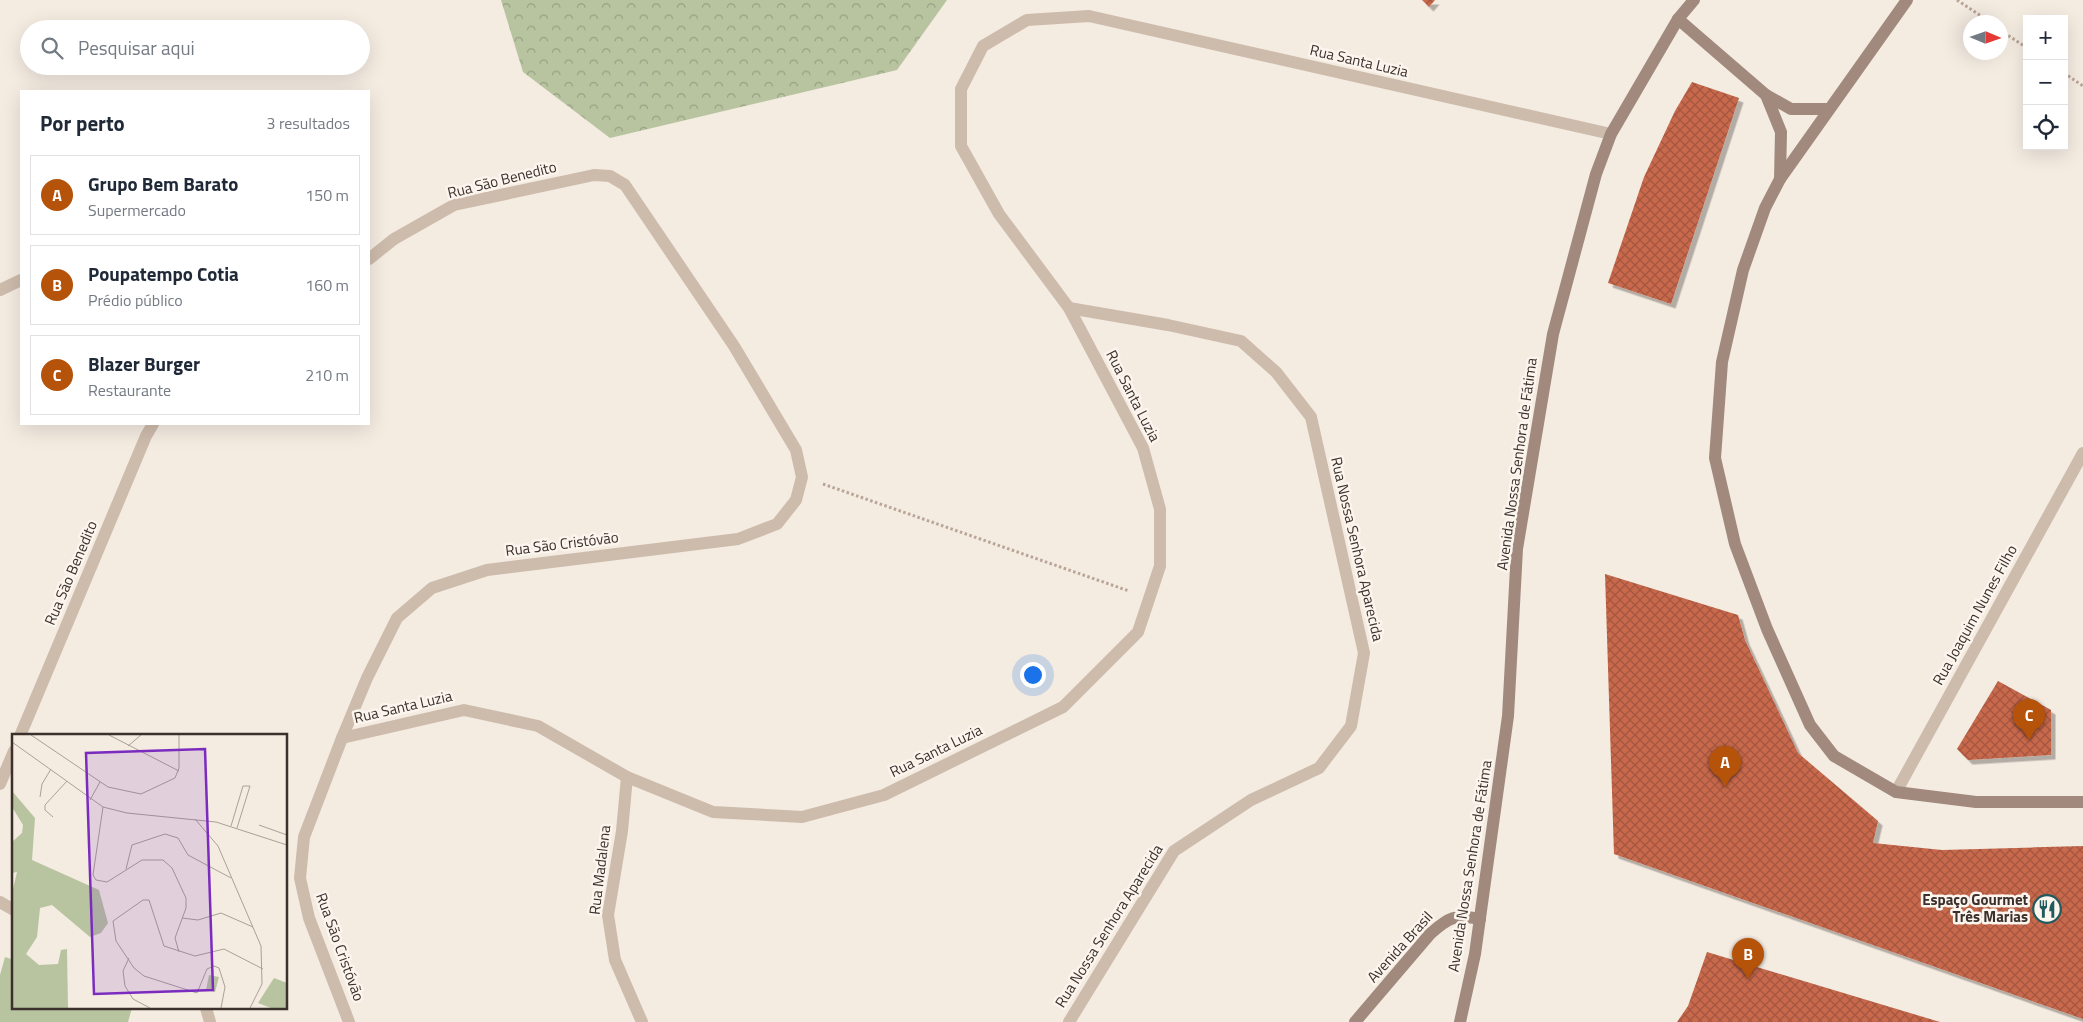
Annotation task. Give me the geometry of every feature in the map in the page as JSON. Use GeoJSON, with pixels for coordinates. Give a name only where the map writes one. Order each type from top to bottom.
{"type":"FeatureCollection","features":[{"type":"Feature","properties":{"kind":"main road","name":"Avenida Nossa Senhora de Fátima"},"geometry":{"type":"LineString","coordinates":[[1460,1022],[1476,954],[1508,716],[1517,549],[1553,334],[1596,174],[1611,134],[1678,19],[1694,0]]}},
{"type":"Feature","properties":{"kind":"main road"},"geometry":{"type":"LineString","coordinates":[[1907,0],[1828,109],[1803,149],[1780,180],[1765,208],[1743,270],[1722,362],[1715,458],[1735,544],[1767,629],[1810,724],[1834,756],[1896,792],[1976,802],[2083,802]]}},
{"type":"Feature","properties":{"kind":"main road"},"geometry":{"type":"LineString","coordinates":[[1678,19],[1766,95],[1791,109],[1828,109]]}},
{"type":"Feature","properties":{"kind":"main road"},"geometry":{"type":"LineString","coordinates":[[1766,95],[1781,132],[1780,180]]}},
{"type":"Feature","properties":{"kind":"main road","name":"Avenida Brasil"},"geometry":{"type":"LineString","coordinates":[[1355,1022],[1440,924],[1449,918],[1457,916],[1480,919]]}},
{"type":"Feature","properties":{"kind":"street","name":"Rua Santa Luzia"},"geometry":{"type":"LineString","coordinates":[[342,738],[464,710],[538,726],[627,776],[713,812],[802,818],[884,795],[1063,707],[1138,632],[1151,599],[1160,566],[1160,509],[1143,448],[1069,308],[999,214],[961,146],[962,90],[983,46],[1027,20],[1090,16],[1611,134]]}},
{"type":"Feature","properties":{"kind":"street","name":"Rua São Benedito"},"geometry":{"type":"LineString","coordinates":[[370,258],[394,239],[454,205],[594,175],[610,176],[626,185]]}},
{"type":"Feature","properties":{"kind":"street","name":"Rua São Cristóvão"},"geometry":{"type":"LineString","coordinates":[[349,1022],[309,918],[300,878],[304,837],[367,678],[397,618],[432,588],[487,570],[738,539],[777,524],[796,500],[802,476],[796,450],[734,346],[626,185]]}},
{"type":"Feature","properties":{"kind":"street"},"geometry":{"type":"LineString","coordinates":[[0,290],[20,280]]}},
{"type":"Feature","properties":{"kind":"street","name":"Rua Nossa Senhora Aparecida"},"geometry":{"type":"LineString","coordinates":[[1068,1022],[1174,851],[1251,800],[1319,768],[1351,726],[1364,653],[1311,417],[1276,372],[1241,342],[1168,325],[1069,308]]}},
{"type":"Feature","properties":{"kind":"street","name":"Rua São Benedito"},"geometry":{"type":"LineString","coordinates":[[21,734],[146,436],[152,425]]}},
{"type":"Feature","properties":{"kind":"street","name":"Rua Joaquim Nunes Filho"},"geometry":{"type":"LineString","coordinates":[[1896,792],[2083,453]]}},
{"type":"Feature","properties":{"kind":"street"},"geometry":{"type":"LineString","coordinates":[[0,784],[12,756]]}},
{"type":"Feature","properties":{"kind":"street","name":"Rua Madalena"},"geometry":{"type":"LineString","coordinates":[[627,776],[622,830],[608,915],[615,960],[642,1022]]}},
{"type":"Feature","properties":{"kind":"street"},"geometry":{"type":"LineString","coordinates":[[0,902],[12,909]]}},
{"type":"Feature","properties":{"kind":"path"},"geometry":{"type":"LineString","coordinates":[[1957,0],[1980,15]]}},
{"type":"Feature","properties":{"kind":"path"},"geometry":{"type":"LineString","coordinates":[[2008,35],[2023,45]]}},
{"type":"Feature","properties":{"kind":"path"},"geometry":{"type":"LineString","coordinates":[[2068,76],[2083,86]]}},
{"type":"Feature","properties":{"kind":"path"},"geometry":{"type":"LineString","coordinates":[[802,476],[1151,599]]}},
{"type":"Feature","properties":{"kind":"green space"},"geometry":{"type":"Polygon","coordinates":[[[501,0],[947,0],[897,70],[610,138],[523,72],[501,0]]]}},
{"type":"Feature","properties":{"kind":"green space"},"geometry":{"type":"Polygon","coordinates":[[[5,957],[12,959],[12,1010],[131,1010],[128,1022],[0,1022],[0,975],[5,957]]]}},
{"type":"Feature","properties":{"kind":"building"},"geometry":{"type":"Polygon","coordinates":[[[1422,0],[1435,0],[1429,7],[1422,0]]]}},
{"type":"Feature","properties":{"kind":"building"},"geometry":{"type":"Polygon","coordinates":[[[1692,82],[1739,98],[1671,304],[1608,283],[1644,177],[1675,111],[1692,82]]]}},
{"type":"Feature","properties":{"kind":"building"},"geometry":{"type":"Polygon","coordinates":[[[1605,574],[1738,615],[1745,640],[1798,753],[1878,821],[1873,843],[1942,850],[2083,846],[2083,1019],[1614,854],[1605,574]]]}},
{"type":"Feature","properties":{"kind":"building"},"geometry":{"type":"Polygon","coordinates":[[[1998,681],[2051,710],[2051,755],[1968,760],[1957,749],[1998,681]]]}},
{"type":"Feature","properties":{"kind":"building"},"geometry":{"type":"Polygon","coordinates":[[[1707,952],[1940,1022],[1677,1022],[1688,1006],[1707,952]]]}},
{"type":"Feature","properties":{"kind":"place","name":"Blazer Burger"},"geometry":{"type":"Point","coordinates":[2029,740]}},
{"type":"Feature","properties":{"kind":"place","name":"Grupo Bem Barato"},"geometry":{"type":"Point","coordinates":[1725,787]}},
{"type":"Feature","properties":{"kind":"place","name":"Espaço Gourmet Três Marias"},"geometry":{"type":"Point","coordinates":[2047,909]}},
{"type":"Feature","properties":{"kind":"place","name":"Poupatempo Cotia"},"geometry":{"type":"Point","coordinates":[1748,979]}}]}
